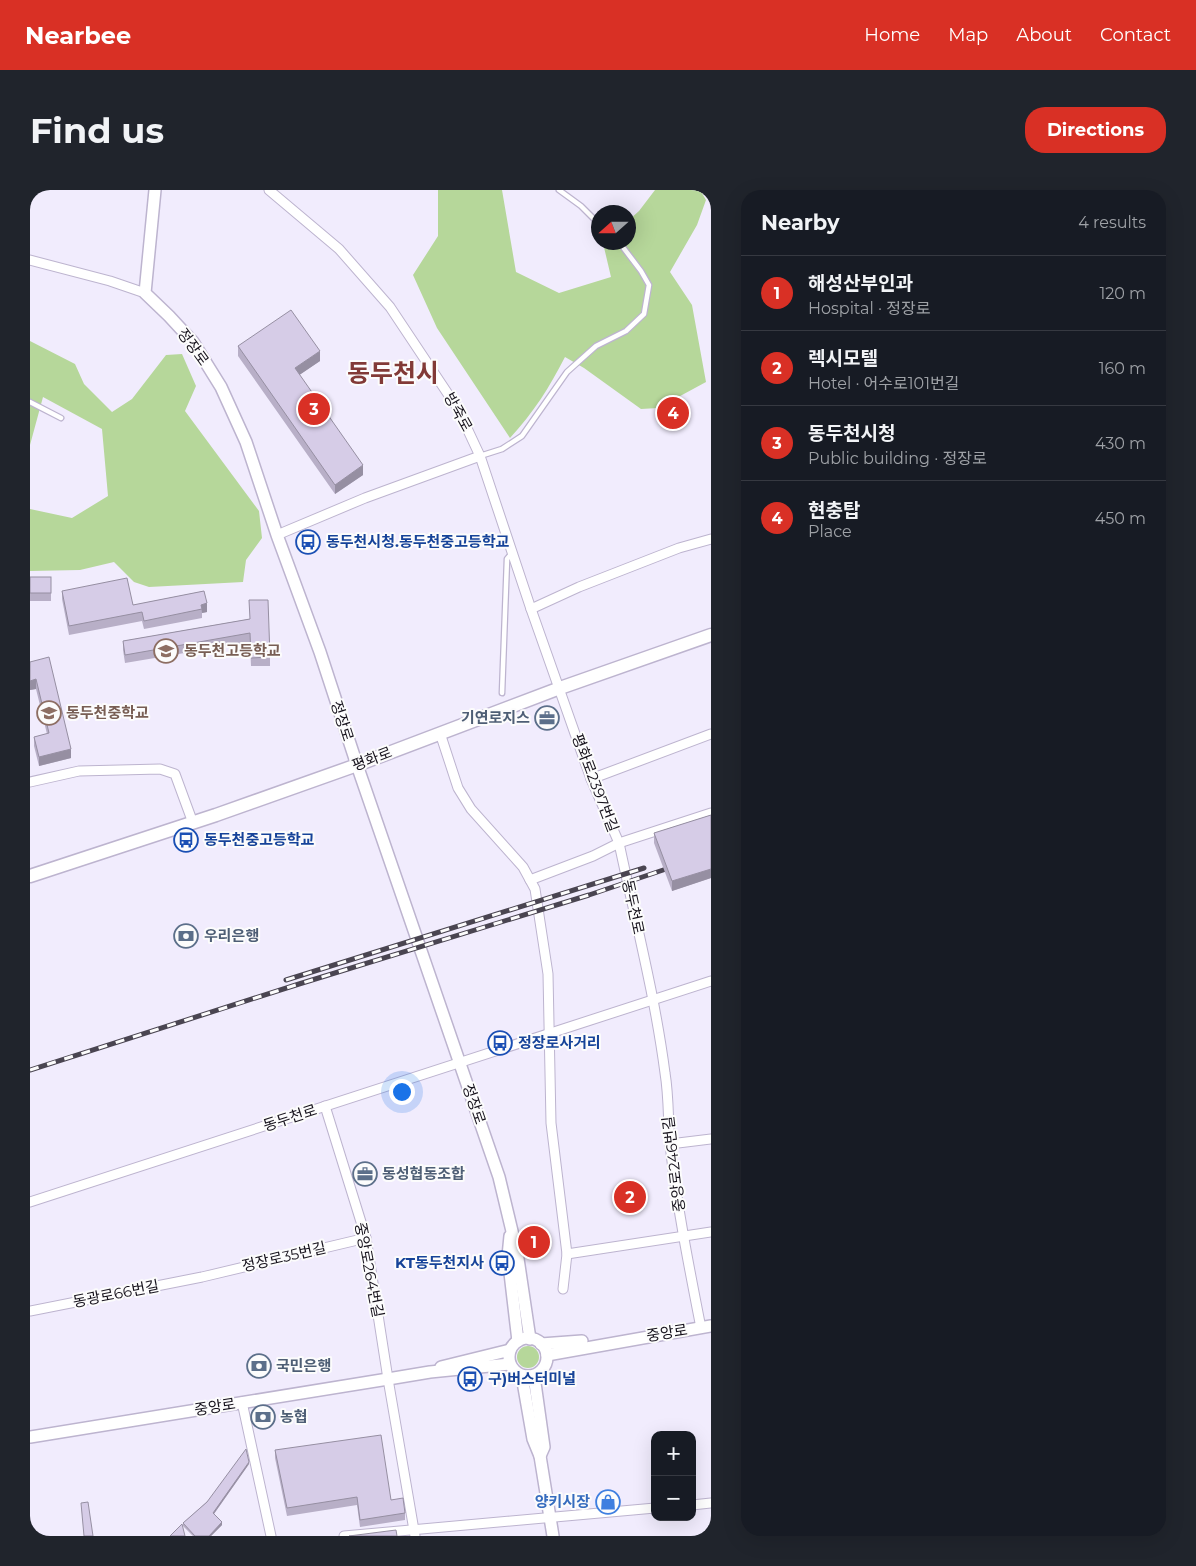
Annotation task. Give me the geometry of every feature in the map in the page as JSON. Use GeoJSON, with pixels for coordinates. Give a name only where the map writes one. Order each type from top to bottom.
{"type":"FeatureCollection","features":[{"type":"Feature","properties":{"kind":"main road","name":"평화로"},"geometry":{"type":"LineString","coordinates":[[30,876],[193,823],[357,765],[560,688],[711,635]]}},
{"type":"Feature","properties":{"kind":"street"},"geometry":{"type":"LineString","coordinates":[[145,292],[155,190]]}},
{"type":"Feature","properties":{"kind":"street","name":"방죽로"},"geometry":{"type":"LineString","coordinates":[[269,190],[339,249],[390,307],[458,409],[480,456],[531,609],[560,688]]}},
{"type":"Feature","properties":{"kind":"street","name":"정장로"},"geometry":{"type":"LineString","coordinates":[[30,260],[110,280],[145,292],[192,342],[221,387],[246,442],[277,535],[320,652],[499,1177],[517,1252],[530,1338]]}},
{"type":"Feature","properties":{"kind":"street"},"geometry":{"type":"LineString","coordinates":[[277,535],[365,498],[480,456]]}},
{"type":"Feature","properties":{"kind":"street"},"geometry":{"type":"LineString","coordinates":[[531,609],[579,587],[679,548],[711,539]]}},
{"type":"Feature","properties":{"kind":"street","name":"평화로2397번길"},"geometry":{"type":"LineString","coordinates":[[560,688],[591,778],[619,843],[711,813]]}},
{"type":"Feature","properties":{"kind":"street"},"geometry":{"type":"LineString","coordinates":[[440,733],[458,788],[472,809],[523,867],[535,889],[548,974],[551,1123],[567,1254],[563,1290]]}},
{"type":"Feature","properties":{"kind":"street"},"geometry":{"type":"LineString","coordinates":[[591,778],[711,734]]}},
{"type":"Feature","properties":{"kind":"street"},"geometry":{"type":"LineString","coordinates":[[30,782],[80,771],[160,769],[175,774],[193,823]]}},
{"type":"Feature","properties":{"kind":"street"},"geometry":{"type":"LineString","coordinates":[[530,880],[593,856],[619,843]]}},
{"type":"Feature","properties":{"kind":"street","name":"동두천로"},"geometry":{"type":"LineString","coordinates":[[619,843],[653,1000]]}},
{"type":"Feature","properties":{"kind":"street","name":"동두천로"},"geometry":{"type":"LineString","coordinates":[[30,1202],[711,981]]}},
{"type":"Feature","properties":{"kind":"street","name":"중앙로246번길"},"geometry":{"type":"LineString","coordinates":[[653,1000],[666,1074],[670,1144],[683,1235],[706,1327]]}},
{"type":"Feature","properties":{"kind":"street","name":"중앙로264번길"},"geometry":{"type":"LineString","coordinates":[[325,1106],[366,1238],[414,1532]]}},
{"type":"Feature","properties":{"kind":"street"},"geometry":{"type":"LineString","coordinates":[[670,1144],[711,1139]]}},
{"type":"Feature","properties":{"kind":"street"},"geometry":{"type":"LineString","coordinates":[[511,1232],[508,1256],[518,1341]]}},
{"type":"Feature","properties":{"kind":"street"},"geometry":{"type":"LineString","coordinates":[[567,1254],[711,1232]]}},
{"type":"Feature","properties":{"kind":"street","name":"정장로35번길"},"geometry":{"type":"LineString","coordinates":[[202,1277],[366,1238]]}},
{"type":"Feature","properties":{"kind":"street","name":"동광로66번길"},"geometry":{"type":"LineString","coordinates":[[30,1311],[202,1277]]}},
{"type":"Feature","properties":{"kind":"street","name":"중앙로"},"geometry":{"type":"LineString","coordinates":[[624,1340],[706,1327]]}},
{"type":"Feature","properties":{"kind":"street"},"geometry":{"type":"LineString","coordinates":[[530,1338],[541,1344],[547,1355],[544,1368],[534,1376],[522,1376],[510,1364],[510,1350],[518,1341],[530,1338]]}},
{"type":"Feature","properties":{"kind":"street"},"geometry":{"type":"LineString","coordinates":[[541,1344],[624,1340]]}},
{"type":"Feature","properties":{"kind":"street"},"geometry":{"type":"LineString","coordinates":[[547,1355],[600,1347],[624,1340]]}},
{"type":"Feature","properties":{"kind":"street"},"geometry":{"type":"LineString","coordinates":[[430,1372],[465,1360],[510,1350]]}},
{"type":"Feature","properties":{"kind":"street"},"geometry":{"type":"LineString","coordinates":[[430,1372],[510,1364]]}},
{"type":"Feature","properties":{"kind":"street","name":"중앙로"},"geometry":{"type":"LineString","coordinates":[[30,1437],[430,1372]]}},
{"type":"Feature","properties":{"kind":"street"},"geometry":{"type":"LineString","coordinates":[[522,1376],[533,1439],[540,1456],[553,1536]]}},
{"type":"Feature","properties":{"kind":"street"},"geometry":{"type":"LineString","coordinates":[[534,1376],[544,1447],[540,1456]]}},
{"type":"Feature","properties":{"kind":"street"},"geometry":{"type":"LineString","coordinates":[[242,1402],[271,1536]]}},
{"type":"Feature","properties":{"kind":"street"},"geometry":{"type":"LineString","coordinates":[[696,1505],[711,1503]]}},
{"type":"Feature","properties":{"kind":"street"},"geometry":{"type":"LineString","coordinates":[[344,1536],[414,1532],[651,1508]]}},
{"type":"Feature","properties":{"kind":"lane"},"geometry":{"type":"LineString","coordinates":[[559,190],[591,216]]}},
{"type":"Feature","properties":{"kind":"lane"},"geometry":{"type":"LineString","coordinates":[[480,456],[502,449],[522,436],[567,372],[596,346],[626,332],[644,314],[649,284],[642,270],[626,250]]}},
{"type":"Feature","properties":{"kind":"lane"},"geometry":{"type":"LineString","coordinates":[[30,402],[61,418]]}},
{"type":"Feature","properties":{"kind":"lane"},"geometry":{"type":"LineString","coordinates":[[502,693],[507,559],[513,552]]}},
{"type":"Feature","properties":{"kind":"green space"},"geometry":{"type":"Polygon","coordinates":[[[438,190],[502,190],[516,272],[559,293],[611,277],[605,250],[636,250],[636,214],[655,190],[700,190],[706,200],[697,225],[670,272],[692,305],[706,382],[658,408],[641,409],[584,368],[565,357],[540,399],[510,438],[437,328],[413,275],[438,236],[438,190]]]}},
{"type":"Feature","properties":{"kind":"green space"},"geometry":{"type":"Polygon","coordinates":[[[30,341],[75,364],[84,384],[112,412],[132,399],[166,355],[182,354],[196,386],[185,411],[259,511],[262,538],[246,560],[243,582],[149,587],[134,582],[114,562],[80,570],[30,571],[30,509],[72,518],[108,496],[102,429],[43,397],[30,445],[30,341]]]}},
{"type":"Feature","properties":{"kind":"green space"},"geometry":{"type":"Polygon","coordinates":[[[528,1346],[536,1349],[539,1357],[536,1365],[528,1368],[520,1365],[517,1357],[520,1349],[528,1346]]]}},
{"type":"Feature","properties":{"kind":"building"},"geometry":{"type":"Polygon","coordinates":[[[291,310],[320,351],[295,368],[363,465],[335,485],[238,346],[291,310]]]}},
{"type":"Feature","properties":{"kind":"building"},"geometry":{"type":"Polygon","coordinates":[[[30,577],[51,577],[51,593],[30,593],[30,577]]]}},
{"type":"Feature","properties":{"kind":"building"},"geometry":{"type":"Polygon","coordinates":[[[127,578],[133,605],[204,591],[207,603],[201,605],[202,609],[144,621],[142,612],[69,626],[62,591],[127,578]]]}},
{"type":"Feature","properties":{"kind":"building"},"geometry":{"type":"Polygon","coordinates":[[[249,600],[268,600],[270,657],[251,658],[250,633],[125,655],[123,641],[250,619],[249,600]]]}},
{"type":"Feature","properties":{"kind":"building"},"geometry":{"type":"Polygon","coordinates":[[[49,657],[71,749],[39,757],[34,737],[49,733],[36,679],[30,681],[30,662],[49,657]]]}},
{"type":"Feature","properties":{"kind":"building"},"geometry":{"type":"Polygon","coordinates":[[[711,815],[711,869],[672,881],[654,833],[711,815]]]}},
{"type":"Feature","properties":{"kind":"building"},"geometry":{"type":"Polygon","coordinates":[[[381,1435],[391,1500],[403,1498],[405,1513],[360,1520],[357,1497],[287,1508],[275,1450],[381,1435]]]}},
{"type":"Feature","properties":{"kind":"building"},"geometry":{"type":"Polygon","coordinates":[[[246,1449],[249,1462],[213,1513],[222,1522],[209,1536],[195,1536],[183,1523],[207,1502],[246,1449]]]}},
{"type":"Feature","properties":{"kind":"building"},"geometry":{"type":"Polygon","coordinates":[[[88,1502],[93,1536],[84,1536],[81,1503],[88,1502]]]}},
{"type":"Feature","properties":{"kind":"building"},"geometry":{"type":"Polygon","coordinates":[[[182,1524],[185,1536],[170,1536],[182,1524]]]}},
{"type":"Feature","properties":{"kind":"building"},"geometry":{"type":"Polygon","coordinates":[[[396,1530],[397,1536],[349,1536],[396,1530]]]}},
{"type":"Feature","properties":{"kind":"railway"},"geometry":{"type":"LineString","coordinates":[[30,1070],[299,984],[589,895],[678,865]]}},
{"type":"Feature","properties":{"kind":"railway"},"geometry":{"type":"LineString","coordinates":[[286,980],[644,868]]}},
{"type":"Feature","properties":{"kind":"place","name":"동두천시청"},"geometry":{"type":"Point","coordinates":[314,409]}},
{"type":"Feature","properties":{"kind":"place","name":"현충탑"},"geometry":{"type":"Point","coordinates":[673,413]}},
{"type":"Feature","properties":{"kind":"place","name":"동두천시청.동두천중고등학교"},"geometry":{"type":"Point","coordinates":[308,542]}},
{"type":"Feature","properties":{"kind":"place","name":"동두천고등학교"},"geometry":{"type":"Point","coordinates":[166,651]}},
{"type":"Feature","properties":{"kind":"place","name":"동두천중학교"},"geometry":{"type":"Point","coordinates":[49,713]}},
{"type":"Feature","properties":{"kind":"place","name":"기연로지스"},"geometry":{"type":"Point","coordinates":[547,718]}},
{"type":"Feature","properties":{"kind":"place","name":"동두천중고등학교"},"geometry":{"type":"Point","coordinates":[186,840]}},
{"type":"Feature","properties":{"kind":"place","name":"우리은행"},"geometry":{"type":"Point","coordinates":[186,936]}},
{"type":"Feature","properties":{"kind":"place","name":"정장로사거리"},"geometry":{"type":"Point","coordinates":[500,1043]}},
{"type":"Feature","properties":{"kind":"place","name":"동성협동조합"},"geometry":{"type":"Point","coordinates":[365,1174]}},
{"type":"Feature","properties":{"kind":"place","name":"렉시모텔"},"geometry":{"type":"Point","coordinates":[630,1197]}},
{"type":"Feature","properties":{"kind":"place","name":"해성산부인과"},"geometry":{"type":"Point","coordinates":[534,1242]}},
{"type":"Feature","properties":{"kind":"place","name":"KT동두천지사"},"geometry":{"type":"Point","coordinates":[502,1263]}},
{"type":"Feature","properties":{"kind":"place","name":"국민은행"},"geometry":{"type":"Point","coordinates":[259,1366]}},
{"type":"Feature","properties":{"kind":"place","name":"구)버스터미널"},"geometry":{"type":"Point","coordinates":[470,1379]}},
{"type":"Feature","properties":{"kind":"place","name":"농협"},"geometry":{"type":"Point","coordinates":[263,1417]}},
{"type":"Feature","properties":{"kind":"place","name":"양키시장"},"geometry":{"type":"Point","coordinates":[608,1502]}},
{"type":"Feature","properties":{"kind":"district","name":"동두천시"},"geometry":{"type":"Point","coordinates":[393,373]}}]}
